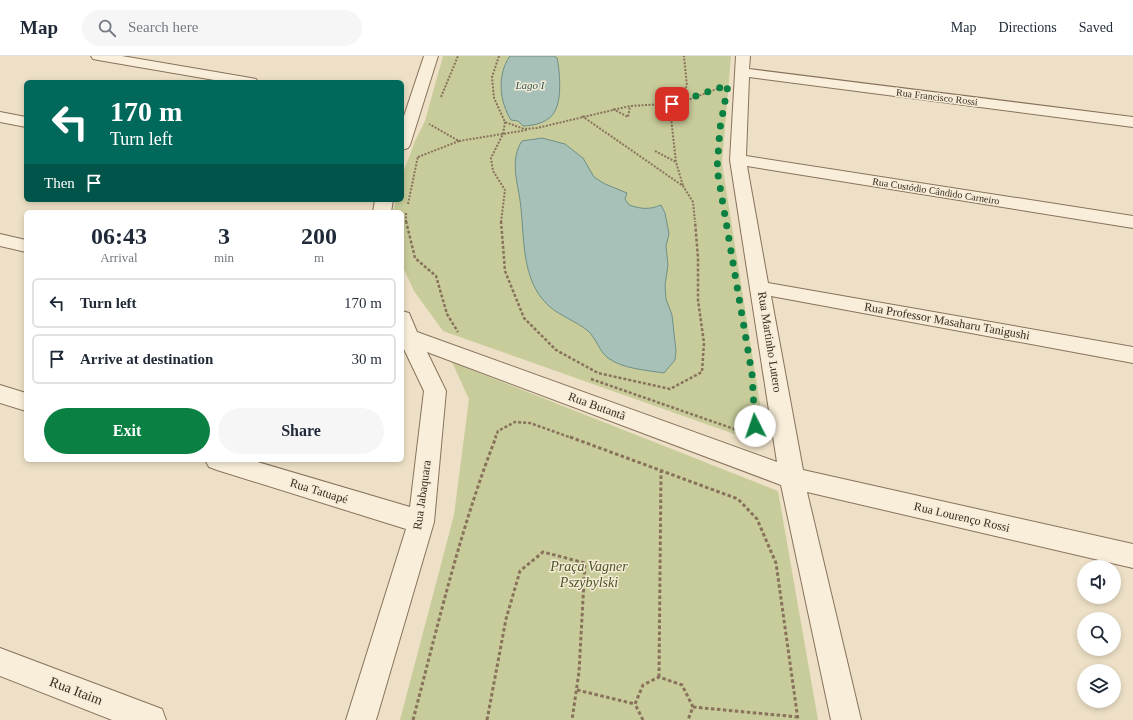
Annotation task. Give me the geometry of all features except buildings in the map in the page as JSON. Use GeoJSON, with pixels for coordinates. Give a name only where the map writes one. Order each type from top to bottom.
{"type":"FeatureCollection","features":[{"type":"Feature","properties":{"kind":"street"},"geometry":{"type":"LineString","coordinates":[[98,56],[239,80]]}},
{"type":"Feature","properties":{"kind":"street"},"geometry":{"type":"LineString","coordinates":[[404,133],[408,109],[431,56]]}},
{"type":"Feature","properties":{"kind":"street","name":"Rua Francisco Rossi"},"geometry":{"type":"LineString","coordinates":[[738,71],[1133,122]]}},
{"type":"Feature","properties":{"kind":"street","name":"Rua Martinho Lutero"},"geometry":{"type":"LineString","coordinates":[[738,71],[738,160],[761,288],[792,478],[846,720]]}},
{"type":"Feature","properties":{"kind":"street"},"geometry":{"type":"LineString","coordinates":[[0,117],[24,122]]}},
{"type":"Feature","properties":{"kind":"street","name":"Rua Custódio Cândido Carneiro"},"geometry":{"type":"LineString","coordinates":[[738,160],[1133,222]]}},
{"type":"Feature","properties":{"kind":"street"},"geometry":{"type":"LineString","coordinates":[[0,240],[24,246]]}},
{"type":"Feature","properties":{"kind":"street","name":"Rua Professor Masaharu Tanigushi"},"geometry":{"type":"LineString","coordinates":[[761,288],[1133,355]]}},
{"type":"Feature","properties":{"kind":"street","name":"Rua Butantã"},"geometry":{"type":"LineString","coordinates":[[404,330],[792,478]]}},
{"type":"Feature","properties":{"kind":"street","name":"Rua Jabaquara"},"geometry":{"type":"LineString","coordinates":[[361,720],[421,522],[435,391],[404,330]]}},
{"type":"Feature","properties":{"kind":"street"},"geometry":{"type":"LineString","coordinates":[[0,394],[24,401]]}},
{"type":"Feature","properties":{"kind":"street","name":"Rua Tatuapé"},"geometry":{"type":"LineString","coordinates":[[224,462],[421,522]]}},
{"type":"Feature","properties":{"kind":"street","name":"Rua Lourenço Rossi"},"geometry":{"type":"LineString","coordinates":[[792,478],[1133,556]]}},
{"type":"Feature","properties":{"kind":"street","name":"Rua Itaim"},"geometry":{"type":"LineString","coordinates":[[0,662],[151,720]]}},
{"type":"Feature","properties":{"kind":"path"},"geometry":{"type":"LineString","coordinates":[[441,98],[458,56]]}},
{"type":"Feature","properties":{"kind":"path"},"geometry":{"type":"LineString","coordinates":[[499,56],[492,77],[494,98],[505,122],[503,134],[491,158],[493,170],[505,190],[501,222],[505,271],[524,318],[556,350],[598,373],[670,389],[702,372],[704,343],[698,300],[698,258],[693,202],[683,186],[676,162],[671,118],[680,103]]}},
{"type":"Feature","properties":{"kind":"path"},"geometry":{"type":"LineString","coordinates":[[672,104],[687,86],[684,56]]}},
{"type":"Feature","properties":{"kind":"path"},"geometry":{"type":"LineString","coordinates":[[412,160],[459,141],[537,128],[582,116],[630,106],[680,103],[738,71]]}},
{"type":"Feature","properties":{"kind":"path"},"geometry":{"type":"LineString","coordinates":[[613,109],[628,117],[630,106]]}},
{"type":"Feature","properties":{"kind":"path"},"geometry":{"type":"LineString","coordinates":[[582,116],[683,186]]}},
{"type":"Feature","properties":{"kind":"path"},"geometry":{"type":"LineString","coordinates":[[427,131],[433,117]]}},
{"type":"Feature","properties":{"kind":"path"},"geometry":{"type":"LineString","coordinates":[[425,121],[459,141]]}},
{"type":"Feature","properties":{"kind":"path"},"geometry":{"type":"LineString","coordinates":[[505,122],[515,127],[537,128]]}},
{"type":"Feature","properties":{"kind":"path"},"geometry":{"type":"LineString","coordinates":[[420,151],[417,158],[404,218],[415,258],[436,276],[447,314],[459,332]]}},
{"type":"Feature","properties":{"kind":"path"},"geometry":{"type":"LineString","coordinates":[[655,151],[676,162]]}},
{"type":"Feature","properties":{"kind":"path"},"geometry":{"type":"LineString","coordinates":[[588,378],[738,430],[755,426],[754,411]]}},
{"type":"Feature","properties":{"kind":"path"},"geometry":{"type":"LineString","coordinates":[[413,720],[457,551],[480,478],[498,431],[514,422],[530,423],[738,499],[757,519],[776,562],[798,719],[693,707]]}},
{"type":"Feature","properties":{"kind":"path"},"geometry":{"type":"LineString","coordinates":[[659,677],[661,471]]}},
{"type":"Feature","properties":{"kind":"path"},"geometry":{"type":"LineString","coordinates":[[487,720],[506,619],[520,571],[543,552],[586,563],[577,690],[572,720]]}},
{"type":"Feature","properties":{"kind":"path"},"geometry":{"type":"LineString","coordinates":[[643,720],[635,704],[643,685],[659,677],[682,685],[693,707],[688,720]]}},
{"type":"Feature","properties":{"kind":"path"},"geometry":{"type":"LineString","coordinates":[[577,690],[635,704]]}},
{"type":"Feature","properties":{"kind":"green space"},"geometry":{"type":"Polygon","coordinates":[[[443,56],[731,56],[722,163],[764,429],[755,435],[737,435],[443,331],[414,291],[404,269],[404,210],[394,210],[396,202],[404,202],[404,171],[415,141],[425,121],[443,56]]]}},
{"type":"Feature","properties":{"kind":"green space","name":"Praça Vagner Pszybylski"},"geometry":{"type":"Polygon","coordinates":[[[452,362],[778,491],[818,720],[400,720],[454,515],[469,399],[452,362]]]}},
{"type":"Feature","properties":{"kind":"water","name":"Lago I"},"geometry":{"type":"Polygon","coordinates":[[[510,56],[554,56],[557,58],[560,77],[559,99],[553,115],[546,121],[523,126],[518,121],[511,120],[507,113],[502,96],[501,79],[510,56]]]}},
{"type":"Feature","properties":{"kind":"water"},"geometry":{"type":"Polygon","coordinates":[[[542,138],[565,144],[583,158],[594,177],[605,184],[627,193],[625,199],[629,205],[653,208],[661,205],[665,213],[669,234],[666,246],[668,265],[665,285],[666,299],[672,315],[676,351],[675,360],[664,373],[628,367],[608,358],[602,352],[588,331],[549,306],[533,284],[528,271],[515,163],[518,148],[522,141],[542,138]]]}},
{"type":"Feature","properties":{"kind":"route"},"geometry":{"type":"LineString","coordinates":[[672,104],[680,103],[728,85],[720,128],[717,169],[752,374],[755,426]]}}]}
